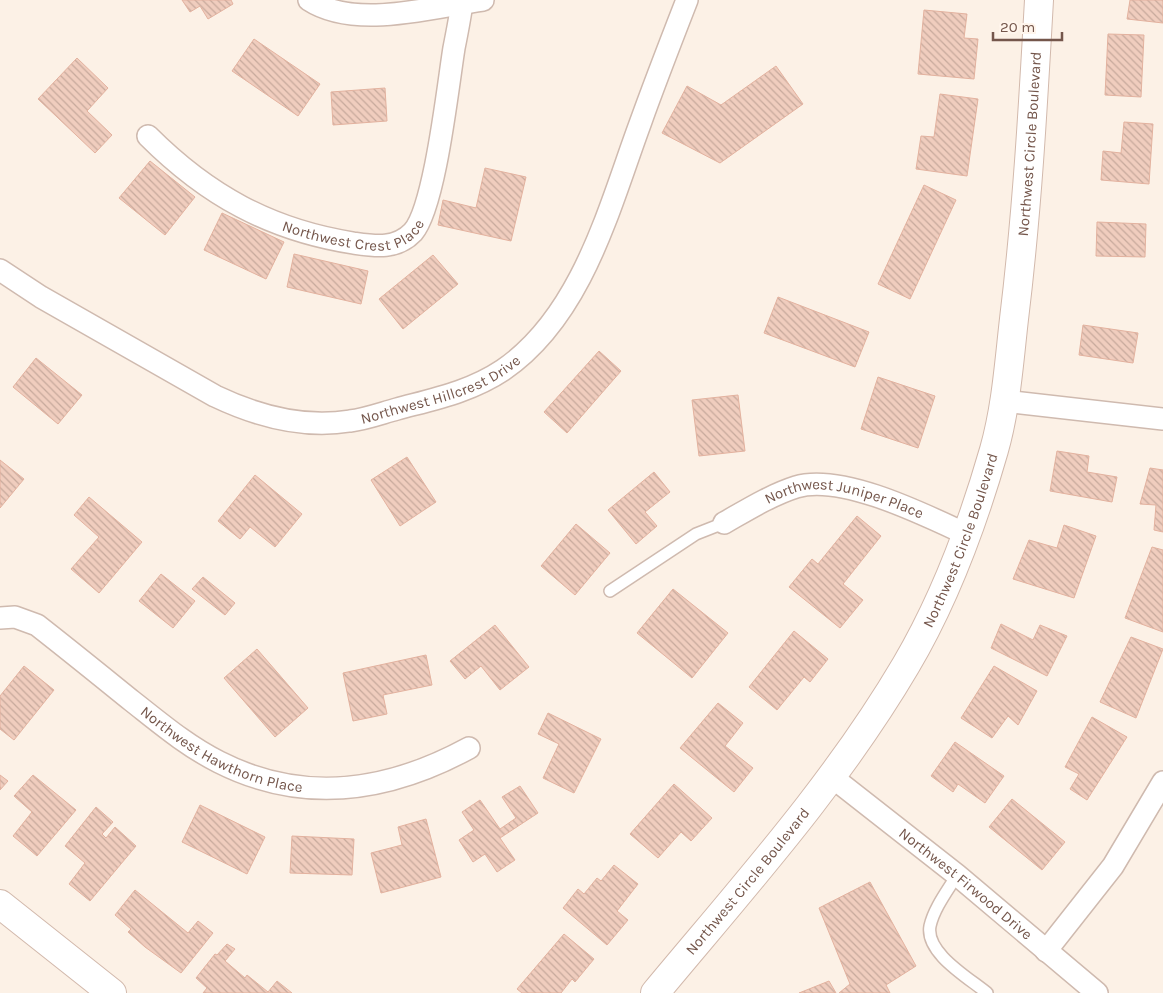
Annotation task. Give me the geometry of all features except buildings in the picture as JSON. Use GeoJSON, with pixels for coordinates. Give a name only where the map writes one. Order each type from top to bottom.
{"type":"FeatureCollection","features":[{"type":"Feature","properties":{"kind":"main road","name":"Northwest Circle Boulevard"},"geometry":{"type":"LineString","coordinates":[[655,993],[787,835],[868,727],[908,662],[936,606],[966,534],[994,448],[1004,402],[1020,267],[1039,0]]}},
{"type":"Feature","properties":{"kind":"main road"},"geometry":{"type":"LineString","coordinates":[[0,904],[112,993]]}},
{"type":"Feature","properties":{"kind":"street"},"geometry":{"type":"LineString","coordinates":[[308,0],[336,12],[361,15],[413,11],[483,0]]}},
{"type":"Feature","properties":{"kind":"street","name":"Northwest Hillcrest Drive"},"geometry":{"type":"LineString","coordinates":[[0,270],[41,297],[215,396],[244,410],[270,418],[310,423],[350,421],[457,394],[503,370],[524,353],[558,311],[586,266],[606,222],[640,124],[687,0]]}},
{"type":"Feature","properties":{"kind":"street","name":"Northwest Crest Place"},"geometry":{"type":"LineString","coordinates":[[148,136],[172,160],[213,192],[252,214],[298,231],[330,239],[379,247],[404,239],[413,231],[423,215],[443,122],[462,3]]}},
{"type":"Feature","properties":{"kind":"street"},"geometry":{"type":"LineString","coordinates":[[1004,402],[1163,419]]}},
{"type":"Feature","properties":{"kind":"street","name":"Northwest Juniper Place"},"geometry":{"type":"LineString","coordinates":[[724,523],[797,486],[842,486],[864,491],[966,534]]}},
{"type":"Feature","properties":{"kind":"street","name":"Northwest Hawthorn Place"},"geometry":{"type":"LineString","coordinates":[[0,618],[15,617],[37,625],[189,745],[220,762],[281,784],[320,789],[347,788],[394,780],[435,766],[469,748]]}},
{"type":"Feature","properties":{"kind":"street","name":"Northwest Firwood Drive"},"geometry":{"type":"LineString","coordinates":[[832,777],[957,875],[1046,951],[1085,989]]}},
{"type":"Feature","properties":{"kind":"street"},"geometry":{"type":"LineString","coordinates":[[1046,951],[1113,866],[1163,782]]}},
{"type":"Feature","properties":{"kind":"lane"},"geometry":{"type":"LineString","coordinates":[[610,591],[696,534],[724,523]]}},
{"type":"Feature","properties":{"kind":"lane"},"geometry":{"type":"LineString","coordinates":[[957,875],[930,926],[931,942],[938,953],[987,993]]}}]}
